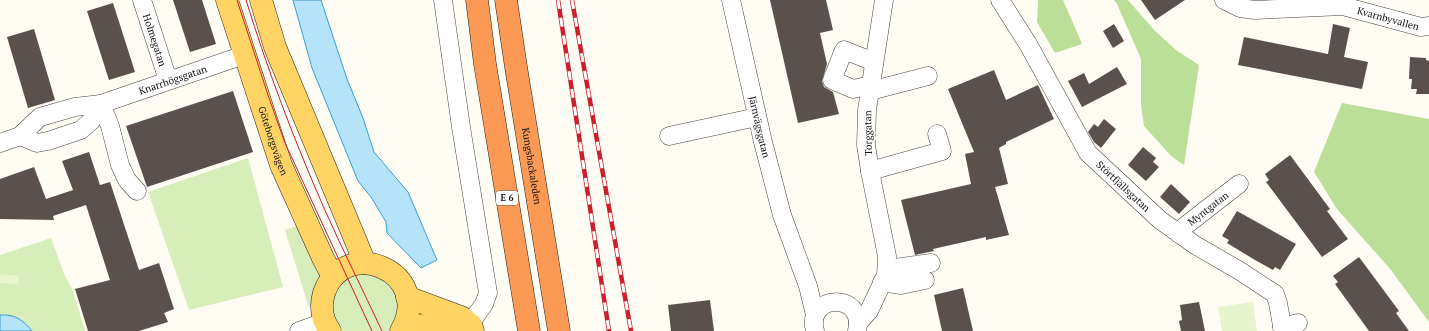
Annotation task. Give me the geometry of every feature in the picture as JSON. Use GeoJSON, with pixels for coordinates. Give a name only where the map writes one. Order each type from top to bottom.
{"type":"FeatureCollection","features":[{"type":"Feature","properties":{"kind":"highway","name":"E 6"},"geometry":{"type":"LineString","coordinates":[[477,0],[487,72],[529,331]]}},
{"type":"Feature","properties":{"kind":"highway","name":"Kungsbackaleden"},"geometry":{"type":"LineString","coordinates":[[506,0],[559,331]]}},
{"type":"Feature","properties":{"kind":"main road","name":"Göteborgsvägen"},"geometry":{"type":"LineString","coordinates":[[227,0],[281,165],[333,277]]}},
{"type":"Feature","properties":{"kind":"main road"},"geometry":{"type":"LineString","coordinates":[[261,0],[276,47],[366,263]]}},
{"type":"Feature","properties":{"kind":"main road"},"geometry":{"type":"LineString","coordinates":[[327,326],[322,308],[326,288],[333,277],[342,269],[352,265],[366,263],[380,266],[392,273],[402,283],[408,297],[408,311],[402,328],[435,325],[466,329]]}},
{"type":"Feature","properties":{"kind":"main road"},"geometry":{"type":"LineString","coordinates":[[408,297],[455,315],[466,329]]}},
{"type":"Feature","properties":{"kind":"street","name":"Holmegatan"},"geometry":{"type":"LineString","coordinates":[[142,0],[168,80]]}},
{"type":"Feature","properties":{"kind":"street"},"geometry":{"type":"LineString","coordinates":[[444,0],[461,126],[488,293],[484,304],[466,329]]}},
{"type":"Feature","properties":{"kind":"street","name":"Järnvägsgatan"},"geometry":{"type":"LineString","coordinates":[[730,0],[757,117],[782,215],[808,286],[813,325]]}},
{"type":"Feature","properties":{"kind":"street","name":"Torggatan"},"geometry":{"type":"LineString","coordinates":[[858,329],[869,311],[883,280],[887,256],[866,145],[867,110],[884,0]]}},
{"type":"Feature","properties":{"kind":"street","name":"Störtfjällsgatan"},"geometry":{"type":"LineString","coordinates":[[1000,0],[1028,44],[1088,153],[1160,220],[1195,245],[1240,271],[1275,294],[1287,327]]}},
{"type":"Feature","properties":{"kind":"street","name":"Kvarnbyvallen"},"geometry":{"type":"LineString","coordinates":[[1228,1],[1240,8],[1255,10],[1343,6],[1421,27],[1429,26]]}},
{"type":"Feature","properties":{"kind":"street"},"geometry":{"type":"LineString","coordinates":[[874,62],[844,50],[832,80],[853,89],[870,88],[928,76]]}},
{"type":"Feature","properties":{"kind":"street","name":"Knarrhögsgatan"},"geometry":{"type":"LineString","coordinates":[[0,143],[20,136],[40,118],[74,107],[101,104],[244,55]]}},
{"type":"Feature","properties":{"kind":"street"},"geometry":{"type":"LineString","coordinates":[[20,136],[37,143],[81,130],[91,121],[101,104]]}},
{"type":"Feature","properties":{"kind":"street"},"geometry":{"type":"LineString","coordinates":[[101,104],[110,126],[120,165],[127,180],[137,191]]}},
{"type":"Feature","properties":{"kind":"street"},"geometry":{"type":"LineString","coordinates":[[669,136],[757,117]]}},
{"type":"Feature","properties":{"kind":"street"},"geometry":{"type":"LineString","coordinates":[[870,171],[942,151],[938,134]]}},
{"type":"Feature","properties":{"kind":"street","name":"Myntgatan"},"geometry":{"type":"LineString","coordinates":[[1179,234],[1186,226],[1239,184]]}},
{"type":"Feature","properties":{"kind":"street","name":"Järnvägsgatan"},"geometry":{"type":"LineString","coordinates":[[796,251],[817,284],[839,302],[854,311],[858,329]]}},
{"type":"Feature","properties":{"kind":"street"},"geometry":{"type":"LineString","coordinates":[[813,325],[821,307],[825,304],[853,300],[883,280],[901,284],[928,272]]}},
{"type":"Feature","properties":{"kind":"street"},"geometry":{"type":"LineString","coordinates":[[299,331],[327,326]]}},
{"type":"Feature","properties":{"kind":"green space"},"geometry":{"type":"Polygon","coordinates":[[[1038,0],[1063,0],[1082,44],[1055,53],[1037,22],[1038,0]]]}},
{"type":"Feature","properties":{"kind":"green space"},"geometry":{"type":"Polygon","coordinates":[[[1114,0],[1128,0],[1155,31],[1176,50],[1199,65],[1184,165],[1171,156],[1144,126],[1141,105],[1141,59],[1114,0]]]}},
{"type":"Feature","properties":{"kind":"green space"},"geometry":{"type":"Polygon","coordinates":[[[1342,103],[1429,119],[1429,322],[1391,270],[1337,209],[1314,172],[1342,103]]]}},
{"type":"Feature","properties":{"kind":"green space"},"geometry":{"type":"Polygon","coordinates":[[[248,158],[283,287],[189,310],[148,192],[248,158]]]}},
{"type":"Feature","properties":{"kind":"green space"},"geometry":{"type":"Polygon","coordinates":[[[296,226],[313,251],[321,274],[313,303],[309,308],[285,230],[296,226]]]}},
{"type":"Feature","properties":{"kind":"green space"},"geometry":{"type":"Polygon","coordinates":[[[51,238],[64,274],[73,291],[85,331],[0,331],[0,255],[51,238]]]}},
{"type":"Feature","properties":{"kind":"green space"},"geometry":{"type":"Polygon","coordinates":[[[355,273],[384,277],[400,302],[394,324],[388,331],[342,331],[338,328],[331,312],[335,289],[355,273]]]}},
{"type":"Feature","properties":{"kind":"green space"},"geometry":{"type":"Polygon","coordinates":[[[0,274],[19,276],[18,284],[0,283],[0,274]]]}},
{"type":"Feature","properties":{"kind":"green space"},"geometry":{"type":"Polygon","coordinates":[[[1253,302],[1257,331],[1222,331],[1218,307],[1253,302]]]}},
{"type":"Feature","properties":{"kind":"water"},"geometry":{"type":"Polygon","coordinates":[[[293,0],[321,0],[347,79],[363,118],[374,152],[408,192],[437,260],[421,268],[387,233],[386,222],[371,197],[358,181],[312,68],[293,0]]]}},
{"type":"Feature","properties":{"kind":"water"},"geometry":{"type":"Polygon","coordinates":[[[0,315],[18,318],[32,331],[0,331],[0,315]]]}},
{"type":"Feature","properties":{"kind":"building"},"geometry":{"type":"Polygon","coordinates":[[[173,0],[202,0],[216,44],[190,52],[173,0]]]}},
{"type":"Feature","properties":{"kind":"building"},"geometry":{"type":"Polygon","coordinates":[[[770,0],[826,0],[833,30],[820,33],[827,64],[822,81],[824,87],[833,92],[839,114],[798,123],[770,0]]]}},
{"type":"Feature","properties":{"kind":"building"},"geometry":{"type":"Polygon","coordinates":[[[1141,0],[1185,0],[1155,20],[1141,0]]]}},
{"type":"Feature","properties":{"kind":"building"},"geometry":{"type":"Polygon","coordinates":[[[113,3],[135,72],[109,80],[87,11],[113,3]]]}},
{"type":"Feature","properties":{"kind":"building"},"geometry":{"type":"Polygon","coordinates":[[[1114,24],[1124,41],[1113,48],[1103,31],[1114,24]]]}},
{"type":"Feature","properties":{"kind":"building"},"geometry":{"type":"Polygon","coordinates":[[[1333,24],[1350,28],[1344,57],[1368,62],[1362,89],[1238,65],[1244,37],[1328,54],[1333,24]]]}},
{"type":"Feature","properties":{"kind":"building"},"geometry":{"type":"Polygon","coordinates":[[[34,29],[55,100],[28,108],[7,37],[34,29]]]}},
{"type":"Feature","properties":{"kind":"building"},"geometry":{"type":"Polygon","coordinates":[[[1410,57],[1426,58],[1426,60],[1429,61],[1429,94],[1416,94],[1417,89],[1411,89],[1412,79],[1409,79],[1410,57]]]}},
{"type":"Feature","properties":{"kind":"building"},"geometry":{"type":"Polygon","coordinates":[[[1117,67],[1127,84],[1082,107],[1068,81],[1084,73],[1089,84],[1117,67]]]}},
{"type":"Feature","properties":{"kind":"building"},"geometry":{"type":"Polygon","coordinates":[[[994,70],[1006,100],[1038,85],[1054,119],[1006,142],[1006,144],[999,148],[1008,184],[995,187],[1009,235],[986,240],[986,237],[933,249],[934,251],[915,255],[901,200],[971,184],[965,154],[974,152],[948,89],[994,70]]]}},
{"type":"Feature","properties":{"kind":"building"},"geometry":{"type":"Polygon","coordinates":[[[233,91],[253,152],[147,187],[126,126],[233,91]]]}},
{"type":"Feature","properties":{"kind":"building"},"geometry":{"type":"Polygon","coordinates":[[[1104,119],[1116,129],[1101,148],[1094,142],[1088,132],[1094,124],[1098,127],[1104,119]]]}},
{"type":"Feature","properties":{"kind":"building"},"geometry":{"type":"Polygon","coordinates":[[[1143,147],[1156,158],[1153,162],[1159,167],[1146,181],[1128,165],[1143,147]]]}},
{"type":"Feature","properties":{"kind":"building"},"geometry":{"type":"Polygon","coordinates":[[[89,152],[100,185],[110,182],[139,270],[159,263],[174,309],[164,313],[168,322],[139,331],[88,331],[75,289],[110,280],[86,205],[53,216],[54,220],[0,219],[0,179],[34,167],[46,199],[73,190],[62,161],[89,152]]]}},
{"type":"Feature","properties":{"kind":"building"},"geometry":{"type":"Polygon","coordinates":[[[1290,155],[1330,209],[1327,211],[1348,239],[1322,257],[1266,182],[1269,180],[1265,174],[1290,155]]]}},
{"type":"Feature","properties":{"kind":"building"},"geometry":{"type":"Polygon","coordinates":[[[1171,184],[1190,202],[1179,214],[1160,197],[1171,184]]]}},
{"type":"Feature","properties":{"kind":"building"},"geometry":{"type":"Polygon","coordinates":[[[1237,211],[1296,244],[1280,270],[1275,267],[1273,270],[1227,243],[1229,240],[1222,236],[1237,211]]]}},
{"type":"Feature","properties":{"kind":"building"},"geometry":{"type":"Polygon","coordinates":[[[1359,257],[1399,311],[1396,313],[1409,331],[1369,331],[1335,284],[1338,282],[1333,276],[1359,257]]]}},
{"type":"Feature","properties":{"kind":"building"},"geometry":{"type":"Polygon","coordinates":[[[963,288],[973,331],[942,331],[934,295],[963,288]]]}},
{"type":"Feature","properties":{"kind":"building"},"geometry":{"type":"Polygon","coordinates":[[[710,300],[714,331],[671,331],[668,305],[710,300]]]}},
{"type":"Feature","properties":{"kind":"building"},"geometry":{"type":"Polygon","coordinates":[[[1199,302],[1205,331],[1181,331],[1179,321],[1182,320],[1180,305],[1199,302]]]}},
{"type":"Feature","properties":{"kind":"tram line"},"geometry":{"type":"LineString","coordinates":[[237,0],[285,143],[372,331]]}},
{"type":"Feature","properties":{"kind":"tram line"},"geometry":{"type":"LineString","coordinates":[[246,0],[272,79],[302,157],[331,223],[382,331]]}},
{"type":"Feature","properties":{"kind":"railway"},"geometry":{"type":"LineString","coordinates":[[558,0],[609,331]]}},
{"type":"Feature","properties":{"kind":"railway"},"geometry":{"type":"LineString","coordinates":[[572,0],[631,331]]}}]}
